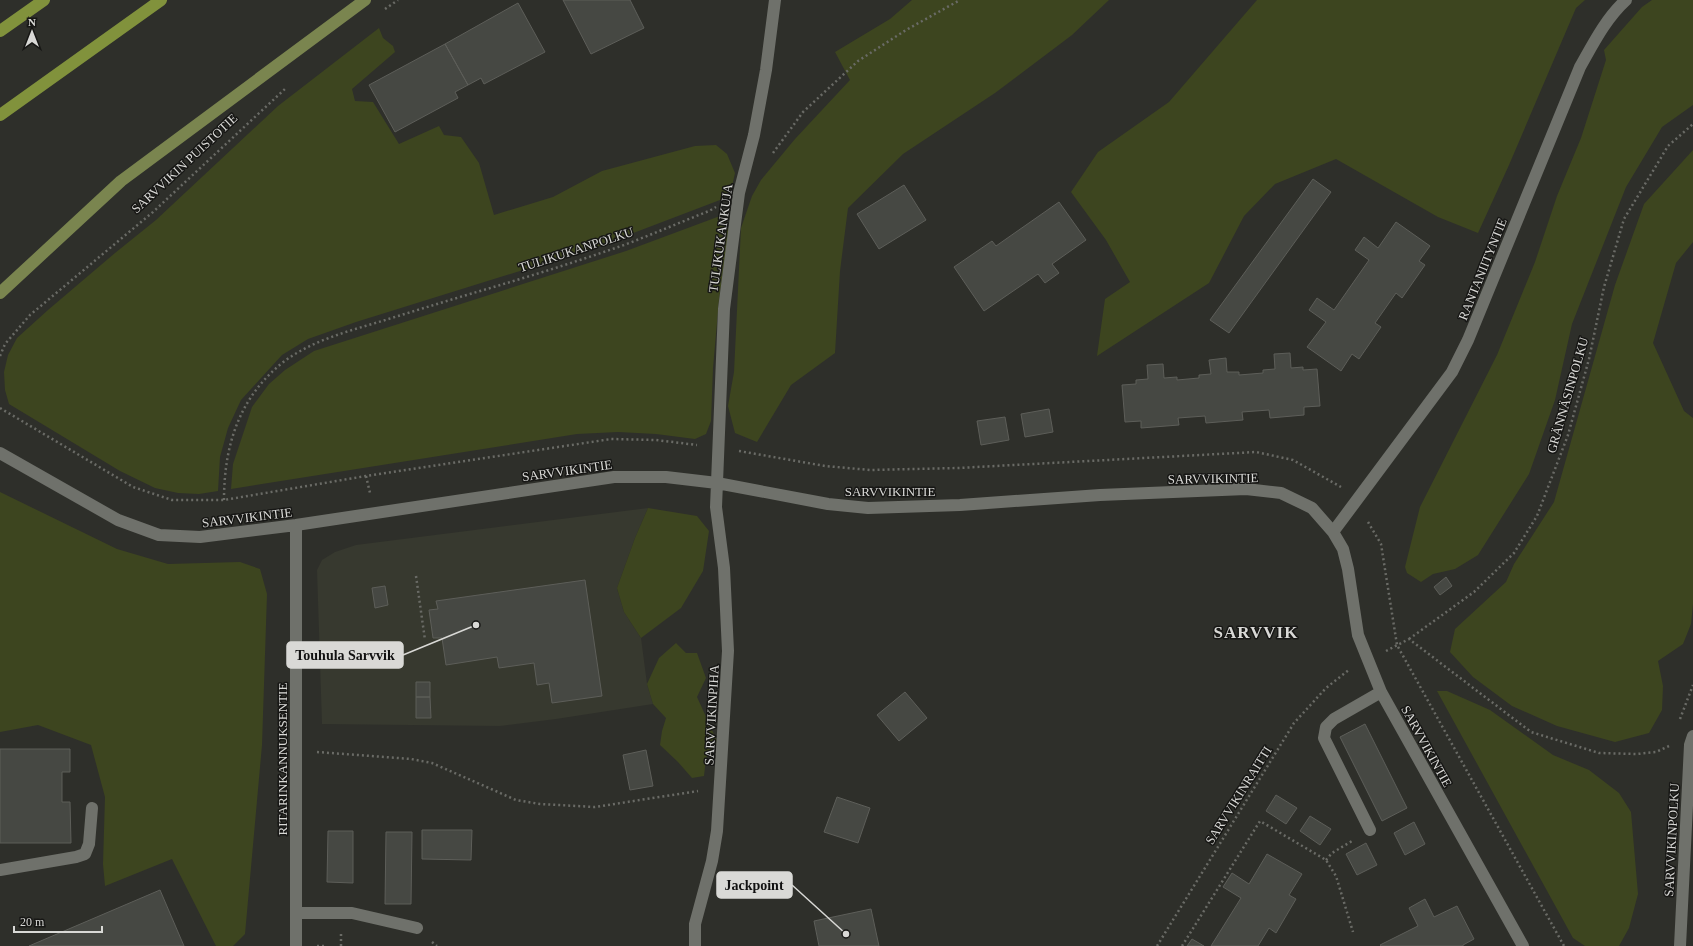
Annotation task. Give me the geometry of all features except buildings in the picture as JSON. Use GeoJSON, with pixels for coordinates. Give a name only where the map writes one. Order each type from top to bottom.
{"type":"FeatureCollection","features":[{"type":"Feature","properties":{"kind":"highway"},"geometry":{"type":"LineString","coordinates":[[0,30],[44,0]]}},
{"type":"Feature","properties":{"kind":"highway"},"geometry":{"type":"LineString","coordinates":[[0,115],[161,0]]}},
{"type":"Feature","properties":{"kind":"main road","name":"SARVVIKIN PUISTOTIE"},"geometry":{"type":"LineString","coordinates":[[0,293],[121,181],[365,0]]}},
{"type":"Feature","properties":{"kind":"street","name":"TULIKUKANKUJA"},"geometry":{"type":"LineString","coordinates":[[717,483],[724,309],[739,193],[754,135],[766,70],[775,0]]}},
{"type":"Feature","properties":{"kind":"street","name":"RANTANIITYNTIE"},"geometry":{"type":"LineString","coordinates":[[1333,532],[1452,372],[1468,340],[1580,67],[1606,26],[1626,0]]}},
{"type":"Feature","properties":{"kind":"street","name":"SARVVIKINTIE"},"geometry":{"type":"LineString","coordinates":[[0,453],[118,520],[159,535],[200,537],[296,525],[614,477],[666,477],[717,483],[828,504],[868,508],[960,505],[1100,494],[1246,489],[1281,493],[1312,508],[1333,532],[1343,549],[1348,570],[1358,635],[1382,692],[1522,946]]}},
{"type":"Feature","properties":{"kind":"street","name":"SARVVIKINPIHA"},"geometry":{"type":"LineString","coordinates":[[695,946],[695,924],[712,861],[718,831],[728,651],[724,568],[716,507],[717,483]]}},
{"type":"Feature","properties":{"kind":"street","name":"RITARINKANNUKSENTIE"},"geometry":{"type":"LineString","coordinates":[[296,525],[296,946]]}},
{"type":"Feature","properties":{"kind":"street"},"geometry":{"type":"LineString","coordinates":[[1370,830],[1324,738],[1326,727],[1334,719],[1382,692]]}},
{"type":"Feature","properties":{"kind":"street","name":"SARVVIKINPOLKU"},"geometry":{"type":"LineString","coordinates":[[1680,946],[1692,741]]}},
{"type":"Feature","properties":{"kind":"street"},"geometry":{"type":"LineString","coordinates":[[0,870],[86,854],[89,844],[92,808]]}},
{"type":"Feature","properties":{"kind":"street"},"geometry":{"type":"LineString","coordinates":[[296,912],[352,912],[417,928]]}},
{"type":"Feature","properties":{"kind":"path"},"geometry":{"type":"LineString","coordinates":[[379,14],[398,0]]}},
{"type":"Feature","properties":{"kind":"path"},"geometry":{"type":"LineString","coordinates":[[770,157],[803,112],[858,61],[906,30],[960,0]]}},
{"type":"Feature","properties":{"kind":"path","name":"SARVVIKIN PUISTOTIE"},"geometry":{"type":"LineString","coordinates":[[0,356],[5,344],[30,315],[153,212],[286,87]]}},
{"type":"Feature","properties":{"kind":"path","name":"GRÄNNÄSINPOLKU"},"geometry":{"type":"LineString","coordinates":[[1409,639],[1474,592],[1509,559],[1537,516],[1568,435],[1589,359],[1604,287],[1624,219],[1668,146],[1693,124]]}},
{"type":"Feature","properties":{"kind":"path","name":"TULIKUKANPOLKU"},"geometry":{"type":"LineString","coordinates":[[224,500],[226,459],[234,430],[247,403],[264,380],[286,360],[311,345],[358,328],[488,289],[624,245],[709,211],[739,193]]}},
{"type":"Feature","properties":{"kind":"path"},"geometry":{"type":"LineString","coordinates":[[0,408],[133,487],[172,500],[224,500],[366,476],[611,439],[656,440],[718,448],[825,466],[870,470],[958,468],[1256,452],[1293,460],[1339,485],[1356,502],[1381,544],[1397,646],[1564,946]]}},
{"type":"Feature","properties":{"kind":"path"},"geometry":{"type":"LineString","coordinates":[[416,576],[425,640]]}},
{"type":"Feature","properties":{"kind":"path"},"geometry":{"type":"LineString","coordinates":[[1388,650],[1409,639],[1531,732],[1599,753],[1637,754],[1656,752],[1672,745],[1692,741]]}},
{"type":"Feature","properties":{"kind":"path","name":"SARVVIKINRAITTI"},"geometry":{"type":"LineString","coordinates":[[1157,946],[1294,723],[1326,688],[1352,668]]}},
{"type":"Feature","properties":{"kind":"path"},"geometry":{"type":"LineString","coordinates":[[296,752],[411,759],[432,763],[516,800],[540,804],[595,807],[720,787]]}},
{"type":"Feature","properties":{"kind":"path"},"geometry":{"type":"LineString","coordinates":[[1182,946],[1260,821],[1326,860],[1336,876],[1353,932]]}},
{"type":"Feature","properties":{"kind":"path"},"geometry":{"type":"LineString","coordinates":[[1326,860],[1332,853],[1370,830]]}},
{"type":"Feature","properties":{"kind":"path"},"geometry":{"type":"LineString","coordinates":[[341,932],[341,946]]}},
{"type":"Feature","properties":{"kind":"path"},"geometry":{"type":"LineString","coordinates":[[317,946],[324,946]]}},
{"type":"Feature","properties":{"kind":"shaded area"},"geometry":{"type":"Polygon","coordinates":[[[648,508],[635,538],[617,588],[624,612],[641,638],[647,684],[653,704],[500,726],[322,724],[317,570],[322,560],[335,552],[356,545],[648,508]]]}},
{"type":"Feature","properties":{"kind":"green space"},"geometry":{"type":"Polygon","coordinates":[[[912,0],[1109,0],[1072,35],[995,93],[903,154],[848,208],[840,271],[835,353],[791,385],[757,442],[735,433],[728,406],[734,372],[741,228],[752,196],[761,180],[795,139],[850,80],[835,52],[890,19],[912,0]]]}},
{"type":"Feature","properties":{"kind":"green space"},"geometry":{"type":"Polygon","coordinates":[[[1257,0],[1585,0],[1576,8],[1509,165],[1478,233],[1438,217],[1336,159],[1275,184],[1244,216],[1209,283],[1097,356],[1105,299],[1130,282],[1106,240],[1071,192],[1098,152],[1169,102],[1257,0]]]}},
{"type":"Feature","properties":{"kind":"green space"},"geometry":{"type":"Polygon","coordinates":[[[1652,0],[1693,0],[1693,105],[1662,127],[1626,187],[1572,324],[1555,400],[1529,474],[1478,555],[1455,569],[1433,574],[1421,582],[1407,573],[1405,567],[1420,507],[1497,355],[1535,262],[1557,196],[1581,138],[1606,60],[1604,50],[1642,7],[1652,0]]]}},
{"type":"Feature","properties":{"kind":"green space"},"geometry":{"type":"Polygon","coordinates":[[[379,28],[383,38],[393,46],[395,52],[352,89],[355,101],[373,102],[399,144],[439,126],[444,135],[461,137],[479,163],[494,215],[553,197],[602,171],[695,146],[716,145],[727,154],[735,173],[731,191],[720,200],[594,248],[356,322],[308,339],[282,355],[241,400],[228,428],[220,457],[218,491],[199,494],[178,493],[155,488],[120,471],[9,404],[5,390],[4,372],[8,355],[17,338],[115,253],[156,220],[278,106],[379,28]]]}},
{"type":"Feature","properties":{"kind":"green space"},"geometry":{"type":"Polygon","coordinates":[[[1693,150],[1693,242],[1676,263],[1653,343],[1684,411],[1693,418],[1693,604],[1691,624],[1683,644],[1658,661],[1663,686],[1662,710],[1649,733],[1615,742],[1557,726],[1512,706],[1473,677],[1450,652],[1455,629],[1506,582],[1514,564],[1554,502],[1615,285],[1644,204],[1693,150]]]}},
{"type":"Feature","properties":{"kind":"green space"},"geometry":{"type":"Polygon","coordinates":[[[720,216],[727,222],[729,233],[719,299],[713,368],[711,421],[706,434],[695,439],[656,434],[618,432],[577,434],[231,489],[233,464],[252,407],[269,384],[285,370],[314,351],[626,251],[720,216]]]}},
{"type":"Feature","properties":{"kind":"green space"},"geometry":{"type":"Polygon","coordinates":[[[0,492],[117,549],[168,564],[240,562],[260,569],[267,594],[262,745],[245,934],[233,946],[216,946],[172,859],[105,886],[103,864],[105,797],[91,745],[38,725],[0,732],[0,492]]]}},
{"type":"Feature","properties":{"kind":"green space"},"geometry":{"type":"Polygon","coordinates":[[[648,508],[697,516],[709,531],[703,571],[681,608],[641,638],[624,612],[617,588],[635,538],[648,508]]]}},
{"type":"Feature","properties":{"kind":"green space"},"geometry":{"type":"Polygon","coordinates":[[[676,643],[686,653],[697,653],[706,678],[697,697],[717,741],[706,758],[704,776],[692,778],[660,745],[666,718],[653,704],[647,684],[659,658],[676,643]]]}},
{"type":"Feature","properties":{"kind":"green space"},"geometry":{"type":"Polygon","coordinates":[[[1437,691],[1447,691],[1490,710],[1553,755],[1589,770],[1619,793],[1631,812],[1638,894],[1629,928],[1619,946],[1585,946],[1573,938],[1437,691]]]}},
{"type":"Feature","properties":{"kind":"place","name":"Touhula Sarvvik"},"geometry":{"type":"Point","coordinates":[476,625]}},
{"type":"Feature","properties":{"kind":"place","name":"Jackpoint"},"geometry":{"type":"Point","coordinates":[846,934]}},
{"type":"Feature","properties":{"kind":"district","name":"SARVVIK"},"geometry":{"type":"Point","coordinates":[1256,632]}}]}
